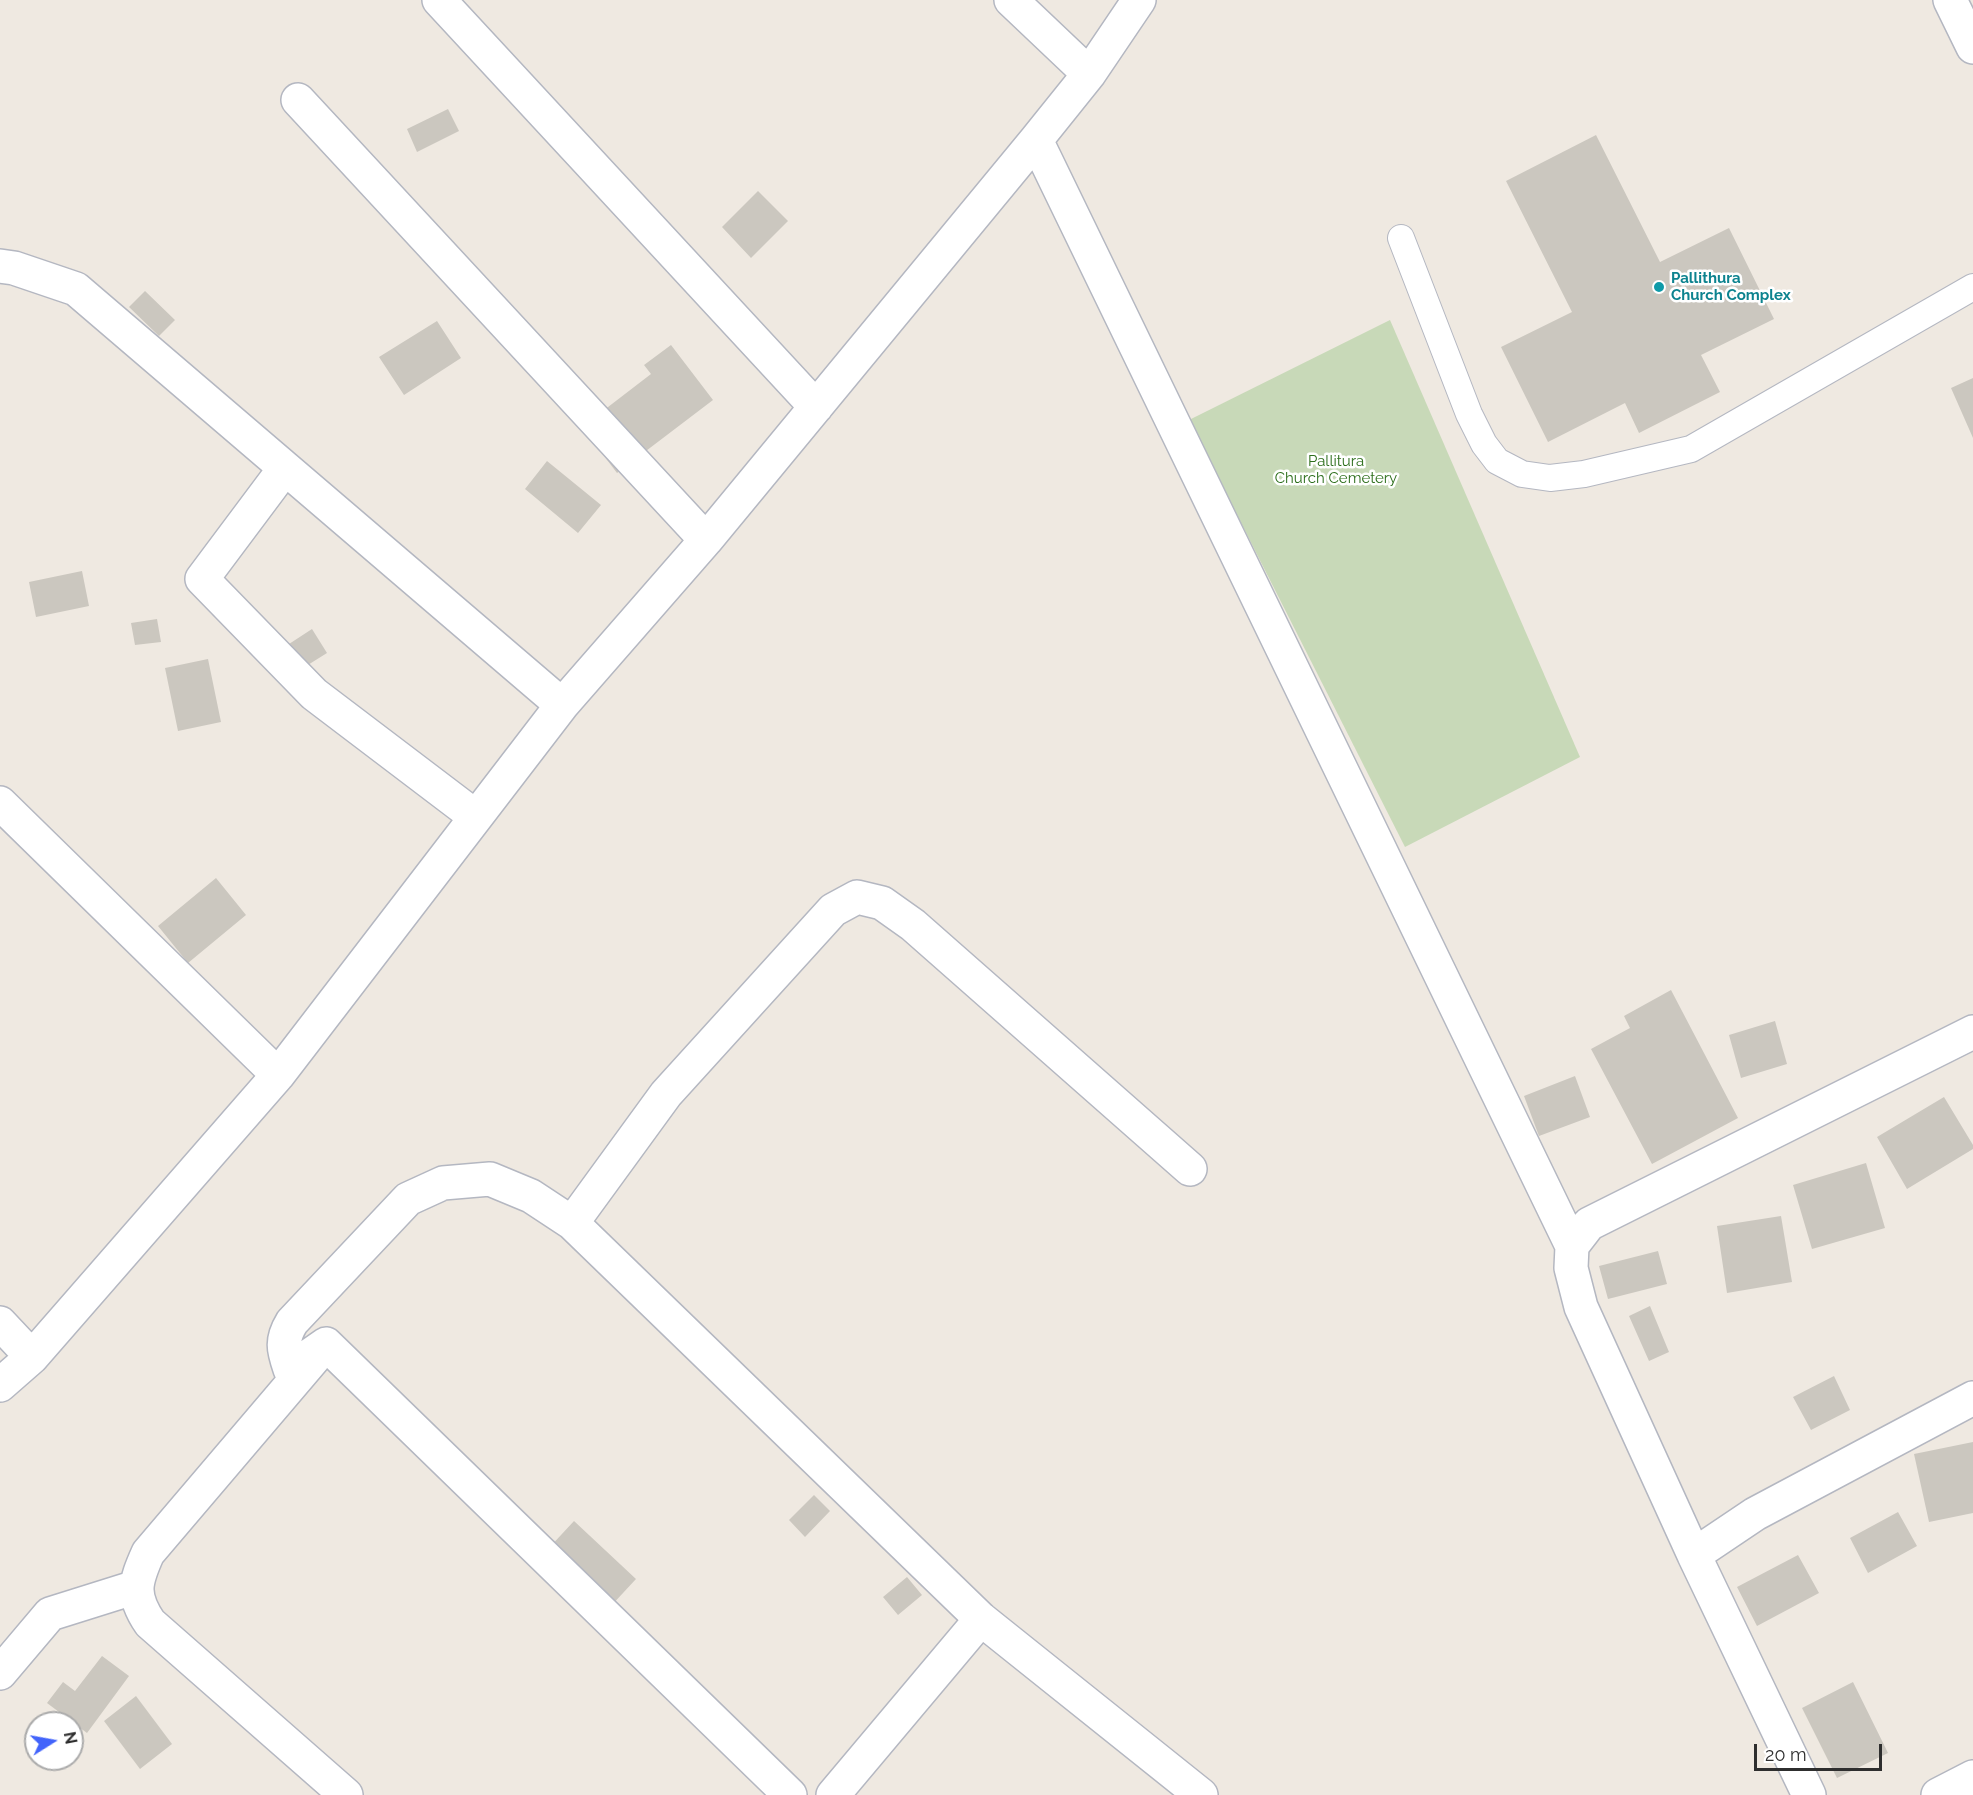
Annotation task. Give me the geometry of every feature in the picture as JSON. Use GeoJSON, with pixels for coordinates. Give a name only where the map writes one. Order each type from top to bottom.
{"type":"FeatureCollection","features":[{"type":"Feature","properties":{"kind":"street"},"geometry":{"type":"LineString","coordinates":[[439,0],[816,407]]}},
{"type":"Feature","properties":{"kind":"street"},"geometry":{"type":"LineString","coordinates":[[1011,0],[1089,74]]}},
{"type":"Feature","properties":{"kind":"street"},"geometry":{"type":"LineString","coordinates":[[0,1385],[32,1357],[278,1075],[562,705],[706,540],[1036,140],[1089,74],[1139,0]]}},
{"type":"Feature","properties":{"kind":"street"},"geometry":{"type":"LineString","coordinates":[[1950,0],[1973,47]]}},
{"type":"Feature","properties":{"kind":"street"},"geometry":{"type":"LineString","coordinates":[[298,100],[706,540]]}},
{"type":"Feature","properties":{"kind":"street"},"geometry":{"type":"LineString","coordinates":[[1036,140],[1572,1246],[1571,1268],[1581,1307],[1694,1556],[1809,1795]]}},
{"type":"Feature","properties":{"kind":"street"},"geometry":{"type":"LineString","coordinates":[[0,266],[14,268],[76,289],[562,705]]}},
{"type":"Feature","properties":{"kind":"street"},"geometry":{"type":"LineString","coordinates":[[285,468],[202,579],[314,694],[476,817]]}},
{"type":"Feature","properties":{"kind":"street"},"geometry":{"type":"LineString","coordinates":[[0,803],[278,1075]]}},
{"type":"Feature","properties":{"kind":"street"},"geometry":{"type":"LineString","coordinates":[[572,1223],[666,1094],[833,910],[857,897],[882,903],[913,925],[1190,1169]]}},
{"type":"Feature","properties":{"kind":"street"},"geometry":{"type":"LineString","coordinates":[[1572,1246],[1589,1224],[1973,1032]]}},
{"type":"Feature","properties":{"kind":"street"},"geometry":{"type":"LineString","coordinates":[[326,1344],[290,1369],[284,1352],[285,1335],[292,1322],[408,1199],[443,1183],[490,1179],[531,1196],[572,1223],[981,1619],[1201,1795]]}},
{"type":"Feature","properties":{"kind":"street"},"geometry":{"type":"LineString","coordinates":[[0,1323],[32,1357]]}},
{"type":"Feature","properties":{"kind":"street"},"geometry":{"type":"LineString","coordinates":[[326,1344],[148,1553],[136,1587],[140,1608],[150,1623],[346,1795]]}},
{"type":"Feature","properties":{"kind":"street"},"geometry":{"type":"LineString","coordinates":[[326,1344],[790,1795]]}},
{"type":"Feature","properties":{"kind":"street"},"geometry":{"type":"LineString","coordinates":[[1694,1556],[1755,1514],[1973,1398]]}},
{"type":"Feature","properties":{"kind":"street"},"geometry":{"type":"LineString","coordinates":[[0,1673],[50,1614],[136,1587]]}},
{"type":"Feature","properties":{"kind":"street"},"geometry":{"type":"LineString","coordinates":[[833,1795],[981,1619]]}},
{"type":"Feature","properties":{"kind":"street"},"geometry":{"type":"LineString","coordinates":[[1938,1795],[1973,1777]]}},
{"type":"Feature","properties":{"kind":"lane"},"geometry":{"type":"LineString","coordinates":[[1401,238],[1469,414],[1484,444],[1497,462],[1522,474],[1550,478],[1584,474],[1691,449],[1973,287]]}},
{"type":"Feature","properties":{"kind":"green space","name":"Pallitura Church Cemetery"},"geometry":{"type":"Polygon","coordinates":[[[1390,320],[1580,757],[1405,847],[1189,420],[1390,320]]]}},
{"type":"Feature","properties":{"kind":"building"},"geometry":{"type":"Polygon","coordinates":[[[448,109],[459,131],[417,152],[407,129],[448,109]]]}},
{"type":"Feature","properties":{"kind":"building","name":"Pallithura Church Complex"},"geometry":{"type":"Polygon","coordinates":[[[1596,135],[1660,262],[1729,228],[1774,319],[1701,355],[1720,392],[1639,433],[1625,403],[1548,442],[1501,347],[1572,312],[1506,181],[1596,135]]]}},
{"type":"Feature","properties":{"kind":"building"},"geometry":{"type":"Polygon","coordinates":[[[758,191],[788,221],[751,258],[722,227],[758,191]]]}},
{"type":"Feature","properties":{"kind":"building"},"geometry":{"type":"Polygon","coordinates":[[[145,291],[175,320],[159,336],[129,307],[145,291]]]}},
{"type":"Feature","properties":{"kind":"building"},"geometry":{"type":"Polygon","coordinates":[[[437,321],[461,358],[404,395],[379,357],[437,321]]]}},
{"type":"Feature","properties":{"kind":"building"},"geometry":{"type":"Polygon","coordinates":[[[671,345],[713,400],[617,473],[582,427],[651,374],[644,365],[671,345]]]}},
{"type":"Feature","properties":{"kind":"building"},"geometry":{"type":"Polygon","coordinates":[[[1973,378],[1973,438],[1951,388],[1973,378]]]}},
{"type":"Feature","properties":{"kind":"building"},"geometry":{"type":"Polygon","coordinates":[[[547,461],[601,505],[578,533],[525,489],[547,461]]]}},
{"type":"Feature","properties":{"kind":"building"},"geometry":{"type":"Polygon","coordinates":[[[82,571],[89,606],[36,617],[29,582],[82,571]]]}},
{"type":"Feature","properties":{"kind":"building"},"geometry":{"type":"Polygon","coordinates":[[[157,619],[161,642],[135,645],[131,623],[157,619]]]}},
{"type":"Feature","properties":{"kind":"building"},"geometry":{"type":"Polygon","coordinates":[[[312,629],[327,653],[303,668],[289,644],[312,629]]]}},
{"type":"Feature","properties":{"kind":"building"},"geometry":{"type":"Polygon","coordinates":[[[208,659],[221,722],[178,731],[165,668],[208,659]]]}},
{"type":"Feature","properties":{"kind":"building"},"geometry":{"type":"Polygon","coordinates":[[[216,878],[246,915],[188,963],[158,926],[216,878]]]}},
{"type":"Feature","properties":{"kind":"building"},"geometry":{"type":"Polygon","coordinates":[[[1671,990],[1738,1118],[1652,1164],[1591,1049],[1630,1028],[1624,1016],[1671,990]]]}},
{"type":"Feature","properties":{"kind":"building"},"geometry":{"type":"Polygon","coordinates":[[[1775,1021],[1787,1064],[1741,1078],[1729,1035],[1775,1021]]]}},
{"type":"Feature","properties":{"kind":"building"},"geometry":{"type":"Polygon","coordinates":[[[1575,1076],[1590,1117],[1539,1136],[1524,1096],[1575,1076]]]}},
{"type":"Feature","properties":{"kind":"building"},"geometry":{"type":"Polygon","coordinates":[[[1944,1097],[1973,1145],[1973,1149],[1907,1189],[1877,1137],[1944,1097]]]}},
{"type":"Feature","properties":{"kind":"building"},"geometry":{"type":"Polygon","coordinates":[[[1866,1163],[1885,1228],[1812,1249],[1793,1185],[1866,1163]]]}},
{"type":"Feature","properties":{"kind":"building"},"geometry":{"type":"Polygon","coordinates":[[[1781,1216],[1792,1282],[1727,1293],[1717,1226],[1781,1216]]]}},
{"type":"Feature","properties":{"kind":"building"},"geometry":{"type":"Polygon","coordinates":[[[1658,1251],[1667,1284],[1608,1299],[1599,1266],[1658,1251]]]}},
{"type":"Feature","properties":{"kind":"building"},"geometry":{"type":"Polygon","coordinates":[[[1650,1306],[1669,1352],[1649,1361],[1629,1316],[1650,1306]]]}},
{"type":"Feature","properties":{"kind":"building"},"geometry":{"type":"Polygon","coordinates":[[[1834,1376],[1850,1410],[1811,1430],[1793,1397],[1834,1376]]]}},
{"type":"Feature","properties":{"kind":"building"},"geometry":{"type":"Polygon","coordinates":[[[1973,1442],[1973,1513],[1929,1522],[1914,1454],[1973,1442]]]}},
{"type":"Feature","properties":{"kind":"building"},"geometry":{"type":"Polygon","coordinates":[[[814,1495],[830,1511],[805,1537],[789,1520],[814,1495]]]}},
{"type":"Feature","properties":{"kind":"building"},"geometry":{"type":"Polygon","coordinates":[[[1898,1512],[1917,1546],[1868,1573],[1850,1538],[1898,1512]]]}},
{"type":"Feature","properties":{"kind":"building"},"geometry":{"type":"Polygon","coordinates":[[[574,1521],[636,1579],[610,1607],[548,1549],[574,1521]]]}},
{"type":"Feature","properties":{"kind":"building"},"geometry":{"type":"Polygon","coordinates":[[[1798,1555],[1819,1593],[1757,1626],[1737,1587],[1798,1555]]]}},
{"type":"Feature","properties":{"kind":"building"},"geometry":{"type":"Polygon","coordinates":[[[907,1577],[922,1595],[898,1615],[883,1597],[907,1577]]]}},
{"type":"Feature","properties":{"kind":"building"},"geometry":{"type":"Polygon","coordinates":[[[102,1656],[129,1676],[87,1733],[84,1731],[84,1711],[58,1711],[47,1703],[63,1682],[75,1691],[102,1656]]]}},
{"type":"Feature","properties":{"kind":"building"},"geometry":{"type":"Polygon","coordinates":[[[1853,1682],[1888,1753],[1837,1778],[1802,1708],[1853,1682]]]}},
{"type":"Feature","properties":{"kind":"building"},"geometry":{"type":"Polygon","coordinates":[[[136,1696],[172,1744],[140,1769],[104,1721],[136,1696]]]}},
{"type":"Feature","properties":{"kind":"place","name":"Pallithura Church Complex"},"geometry":{"type":"Point","coordinates":[1659,287]}}]}
